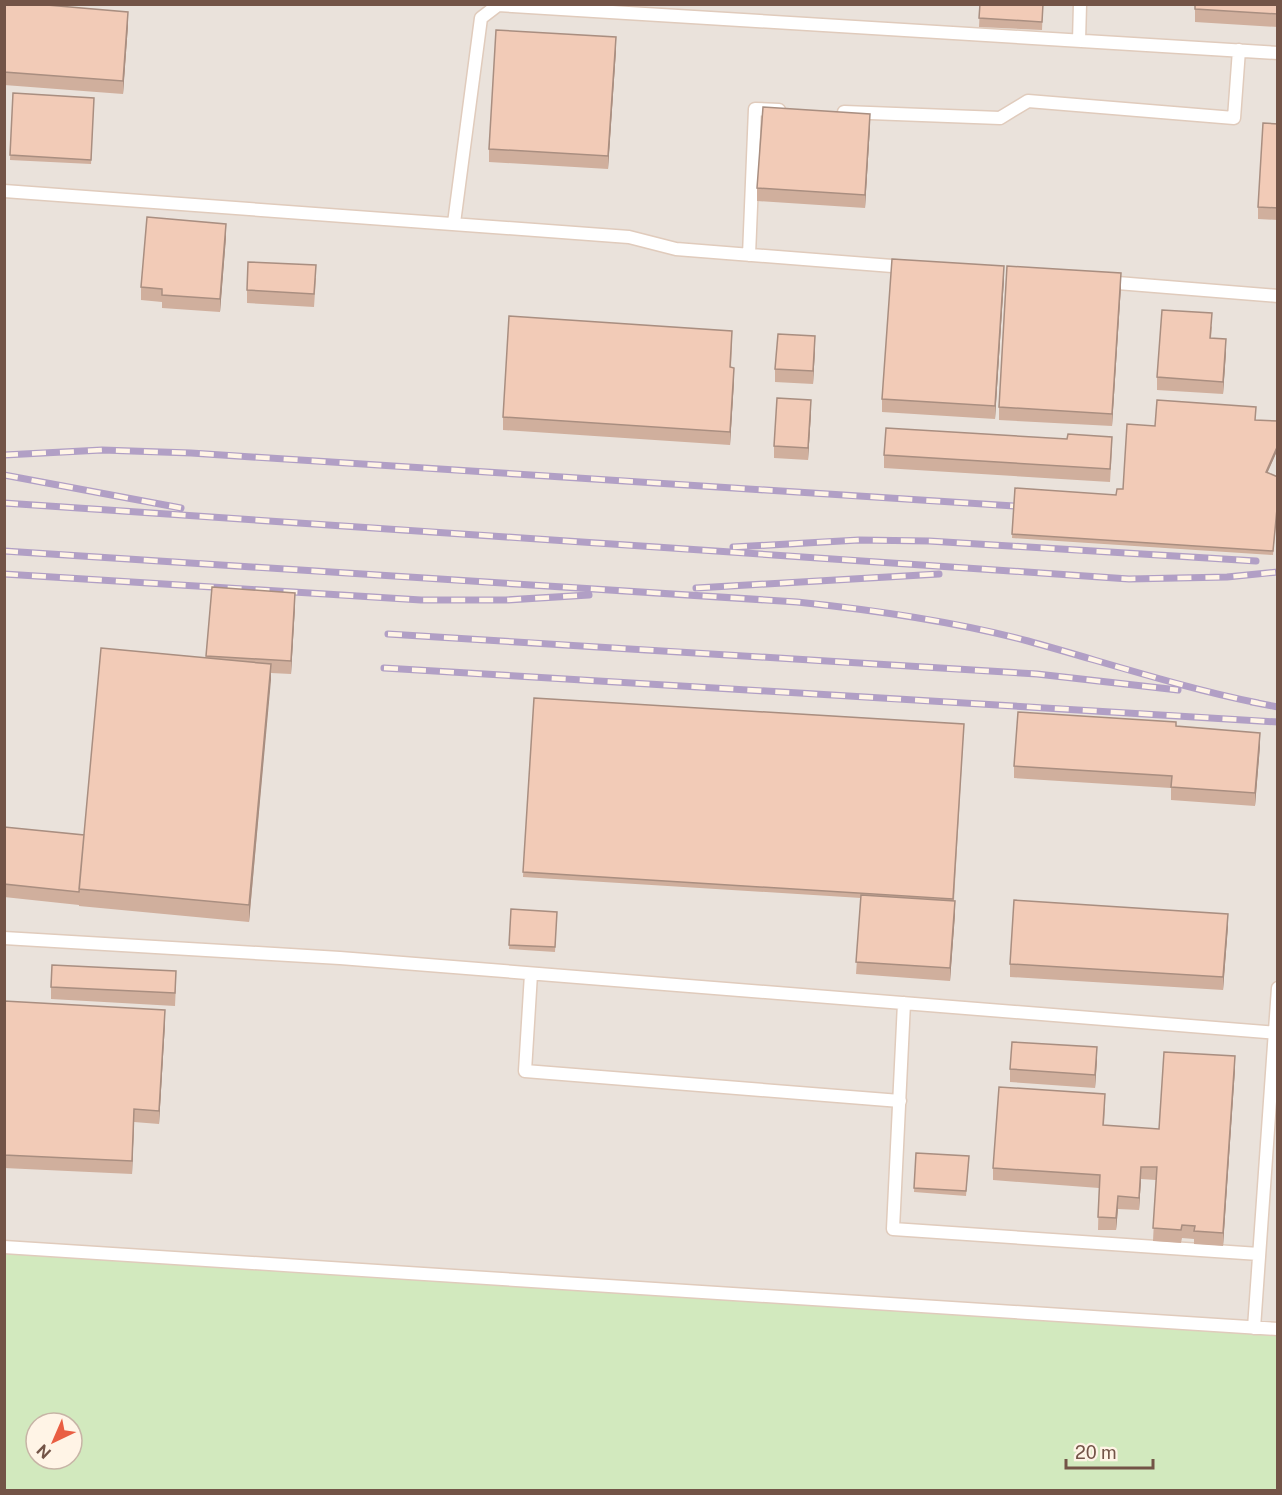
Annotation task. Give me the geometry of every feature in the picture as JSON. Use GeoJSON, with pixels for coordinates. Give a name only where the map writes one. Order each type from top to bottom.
{"type":"FeatureCollection","features":[{"type":"Feature","properties":{"kind":"lane"},"geometry":{"type":"LineString","coordinates":[[1079,41],[1080,4]]}},
{"type":"Feature","properties":{"kind":"lane"},"geometry":{"type":"LineString","coordinates":[[454,223],[481,18],[498,5],[1278,53]]}},
{"type":"Feature","properties":{"kind":"lane"},"geometry":{"type":"LineString","coordinates":[[836,112],[1000,118],[1028,101],[1234,118],[1239,50]]}},
{"type":"Feature","properties":{"kind":"lane"},"geometry":{"type":"LineString","coordinates":[[749,255],[755,109],[790,111]]}},
{"type":"Feature","properties":{"kind":"lane"},"geometry":{"type":"LineString","coordinates":[[4,191],[629,237],[676,249],[913,268]]}},
{"type":"Feature","properties":{"kind":"lane"},"geometry":{"type":"LineString","coordinates":[[1089,281],[1278,296]]}},
{"type":"Feature","properties":{"kind":"lane"},"geometry":{"type":"LineString","coordinates":[[4,938],[340,958],[1276,1033]]}},
{"type":"Feature","properties":{"kind":"lane"},"geometry":{"type":"LineString","coordinates":[[531,974],[525,1071],[900,1101]]}},
{"type":"Feature","properties":{"kind":"lane"},"geometry":{"type":"LineString","coordinates":[[1254,1328],[1278,988]]}},
{"type":"Feature","properties":{"kind":"lane"},"geometry":{"type":"LineString","coordinates":[[904,1003],[893,1229],[1259,1254]]}},
{"type":"Feature","properties":{"kind":"lane"},"geometry":{"type":"LineString","coordinates":[[4,1247],[1278,1329]]}},
{"type":"Feature","properties":{"kind":"shaded area"},"geometry":{"type":"Polygon","coordinates":[[[4,5],[1277,5],[1277,1329],[5,1247],[4,5]]]}},
{"type":"Feature","properties":{"kind":"green space"},"geometry":{"type":"Polygon","coordinates":[[[4,1247],[1277,1329],[1277,1490],[5,1490],[4,1247]]]}},
{"type":"Feature","properties":{"kind":"building"},"geometry":{"type":"Polygon","coordinates":[[[4,4],[35,4],[128,12],[123,81],[4,72],[4,4]]]}},
{"type":"Feature","properties":{"kind":"building"},"geometry":{"type":"Polygon","coordinates":[[[980,4],[1043,4],[1042,22],[979,18],[980,4]]]}},
{"type":"Feature","properties":{"kind":"building"},"geometry":{"type":"Polygon","coordinates":[[[1195,4],[1278,4],[1278,14],[1195,9],[1195,4]]]}},
{"type":"Feature","properties":{"kind":"building"},"geometry":{"type":"Polygon","coordinates":[[[496,30],[616,37],[608,156],[489,149],[496,30]]]}},
{"type":"Feature","properties":{"kind":"building"},"geometry":{"type":"Polygon","coordinates":[[[13,93],[94,98],[91,160],[10,155],[13,93]]]}},
{"type":"Feature","properties":{"kind":"building"},"geometry":{"type":"Polygon","coordinates":[[[763,107],[870,114],[865,195],[757,188],[763,107]]]}},
{"type":"Feature","properties":{"kind":"building"},"geometry":{"type":"Polygon","coordinates":[[[1263,123],[1278,124],[1278,208],[1258,207],[1263,123]]]}},
{"type":"Feature","properties":{"kind":"building"},"geometry":{"type":"Polygon","coordinates":[[[147,217],[226,224],[220,299],[162,295],[162,289],[141,287],[147,217]]]}},
{"type":"Feature","properties":{"kind":"building"},"geometry":{"type":"Polygon","coordinates":[[[892,259],[1004,266],[995,406],[882,399],[892,259]]]}},
{"type":"Feature","properties":{"kind":"building"},"geometry":{"type":"Polygon","coordinates":[[[248,262],[316,265],[314,294],[247,290],[248,262]]]}},
{"type":"Feature","properties":{"kind":"building"},"geometry":{"type":"Polygon","coordinates":[[[1007,266],[1121,273],[1112,414],[999,407],[1007,266]]]}},
{"type":"Feature","properties":{"kind":"building"},"geometry":{"type":"Polygon","coordinates":[[[1162,310],[1212,313],[1210,338],[1226,339],[1223,382],[1157,377],[1162,310]]]}},
{"type":"Feature","properties":{"kind":"building"},"geometry":{"type":"Polygon","coordinates":[[[509,316],[732,331],[730,367],[734,368],[730,432],[503,417],[509,316]]]}},
{"type":"Feature","properties":{"kind":"building"},"geometry":{"type":"Polygon","coordinates":[[[778,334],[815,336],[813,371],[775,369],[778,334]]]}},
{"type":"Feature","properties":{"kind":"building"},"geometry":{"type":"Polygon","coordinates":[[[777,398],[811,400],[808,448],[774,446],[777,398]]]}},
{"type":"Feature","properties":{"kind":"building"},"geometry":{"type":"Polygon","coordinates":[[[1157,400],[1256,407],[1255,420],[1278,421],[1278,445],[1266,472],[1278,477],[1273,551],[1012,534],[1015,488],[1116,495],[1117,489],[1123,489],[1127,424],[1155,426],[1157,400]]]}},
{"type":"Feature","properties":{"kind":"building"},"geometry":{"type":"Polygon","coordinates":[[[886,428],[1067,439],[1068,434],[1112,437],[1110,469],[884,455],[886,428]]]}},
{"type":"Feature","properties":{"kind":"building"},"geometry":{"type":"Polygon","coordinates":[[[212,587],[295,593],[291,661],[206,656],[212,587]]]}},
{"type":"Feature","properties":{"kind":"building"},"geometry":{"type":"Polygon","coordinates":[[[101,648],[271,664],[249,905],[79,889],[101,648]]]}},
{"type":"Feature","properties":{"kind":"building"},"geometry":{"type":"Polygon","coordinates":[[[534,698],[964,724],[953,899],[523,872],[534,698]]]}},
{"type":"Feature","properties":{"kind":"building"},"geometry":{"type":"Polygon","coordinates":[[[1018,712],[1176,722],[1176,726],[1260,733],[1255,793],[1171,787],[1172,776],[1014,766],[1018,712]]]}},
{"type":"Feature","properties":{"kind":"building"},"geometry":{"type":"Polygon","coordinates":[[[4,827],[84,835],[79,892],[4,884],[4,827]]]}},
{"type":"Feature","properties":{"kind":"building"},"geometry":{"type":"Polygon","coordinates":[[[861,895],[955,901],[950,968],[856,962],[861,895]]]}},
{"type":"Feature","properties":{"kind":"building"},"geometry":{"type":"Polygon","coordinates":[[[1014,900],[1228,914],[1223,977],[1010,964],[1014,900]]]}},
{"type":"Feature","properties":{"kind":"building"},"geometry":{"type":"Polygon","coordinates":[[[511,909],[557,912],[555,947],[509,945],[511,909]]]}},
{"type":"Feature","properties":{"kind":"building"},"geometry":{"type":"Polygon","coordinates":[[[52,965],[176,971],[175,993],[51,987],[52,965]]]}},
{"type":"Feature","properties":{"kind":"building"},"geometry":{"type":"Polygon","coordinates":[[[4,1001],[165,1010],[159,1111],[134,1109],[132,1161],[4,1155],[4,1001]]]}},
{"type":"Feature","properties":{"kind":"building"},"geometry":{"type":"Polygon","coordinates":[[[1012,1042],[1097,1047],[1095,1075],[1010,1069],[1012,1042]]]}},
{"type":"Feature","properties":{"kind":"building"},"geometry":{"type":"Polygon","coordinates":[[[1164,1052],[1235,1056],[1223,1233],[1194,1231],[1195,1226],[1182,1225],[1181,1230],[1153,1228],[1157,1167],[1141,1167],[1139,1198],[1118,1196],[1116,1218],[1098,1217],[1100,1175],[993,1168],[999,1087],[1105,1094],[1103,1125],[1159,1129],[1164,1052]]]}},
{"type":"Feature","properties":{"kind":"building"},"geometry":{"type":"Polygon","coordinates":[[[916,1153],[969,1156],[966,1191],[914,1188],[916,1153]]]}},
{"type":"Feature","properties":{"kind":"railway"},"geometry":{"type":"LineString","coordinates":[[4,455],[102,450],[191,453],[1029,507]]}},
{"type":"Feature","properties":{"kind":"railway"},"geometry":{"type":"LineString","coordinates":[[4,475],[181,508]]}},
{"type":"Feature","properties":{"kind":"railway"},"geometry":{"type":"LineString","coordinates":[[4,503],[1129,579],[1227,577],[1278,572]]}},
{"type":"Feature","properties":{"kind":"railway"},"geometry":{"type":"LineString","coordinates":[[733,547],[859,540],[929,541],[1256,561]]}},
{"type":"Feature","properties":{"kind":"railway"},"geometry":{"type":"LineString","coordinates":[[4,551],[797,602],[855,609],[913,617],[1000,634],[1171,682],[1258,703]]}},
{"type":"Feature","properties":{"kind":"railway"},"geometry":{"type":"LineString","coordinates":[[4,574],[421,600],[506,600],[589,595]]}},
{"type":"Feature","properties":{"kind":"railway"},"geometry":{"type":"LineString","coordinates":[[696,588],[939,574]]}},
{"type":"Feature","properties":{"kind":"railway"},"geometry":{"type":"LineString","coordinates":[[388,634],[1037,674],[1178,690]]}},
{"type":"Feature","properties":{"kind":"railway"},"geometry":{"type":"LineString","coordinates":[[384,668],[1278,722]]}},
{"type":"Feature","properties":{"kind":"railway"},"geometry":{"type":"LineString","coordinates":[[1252,702],[1278,707]]}}]}
